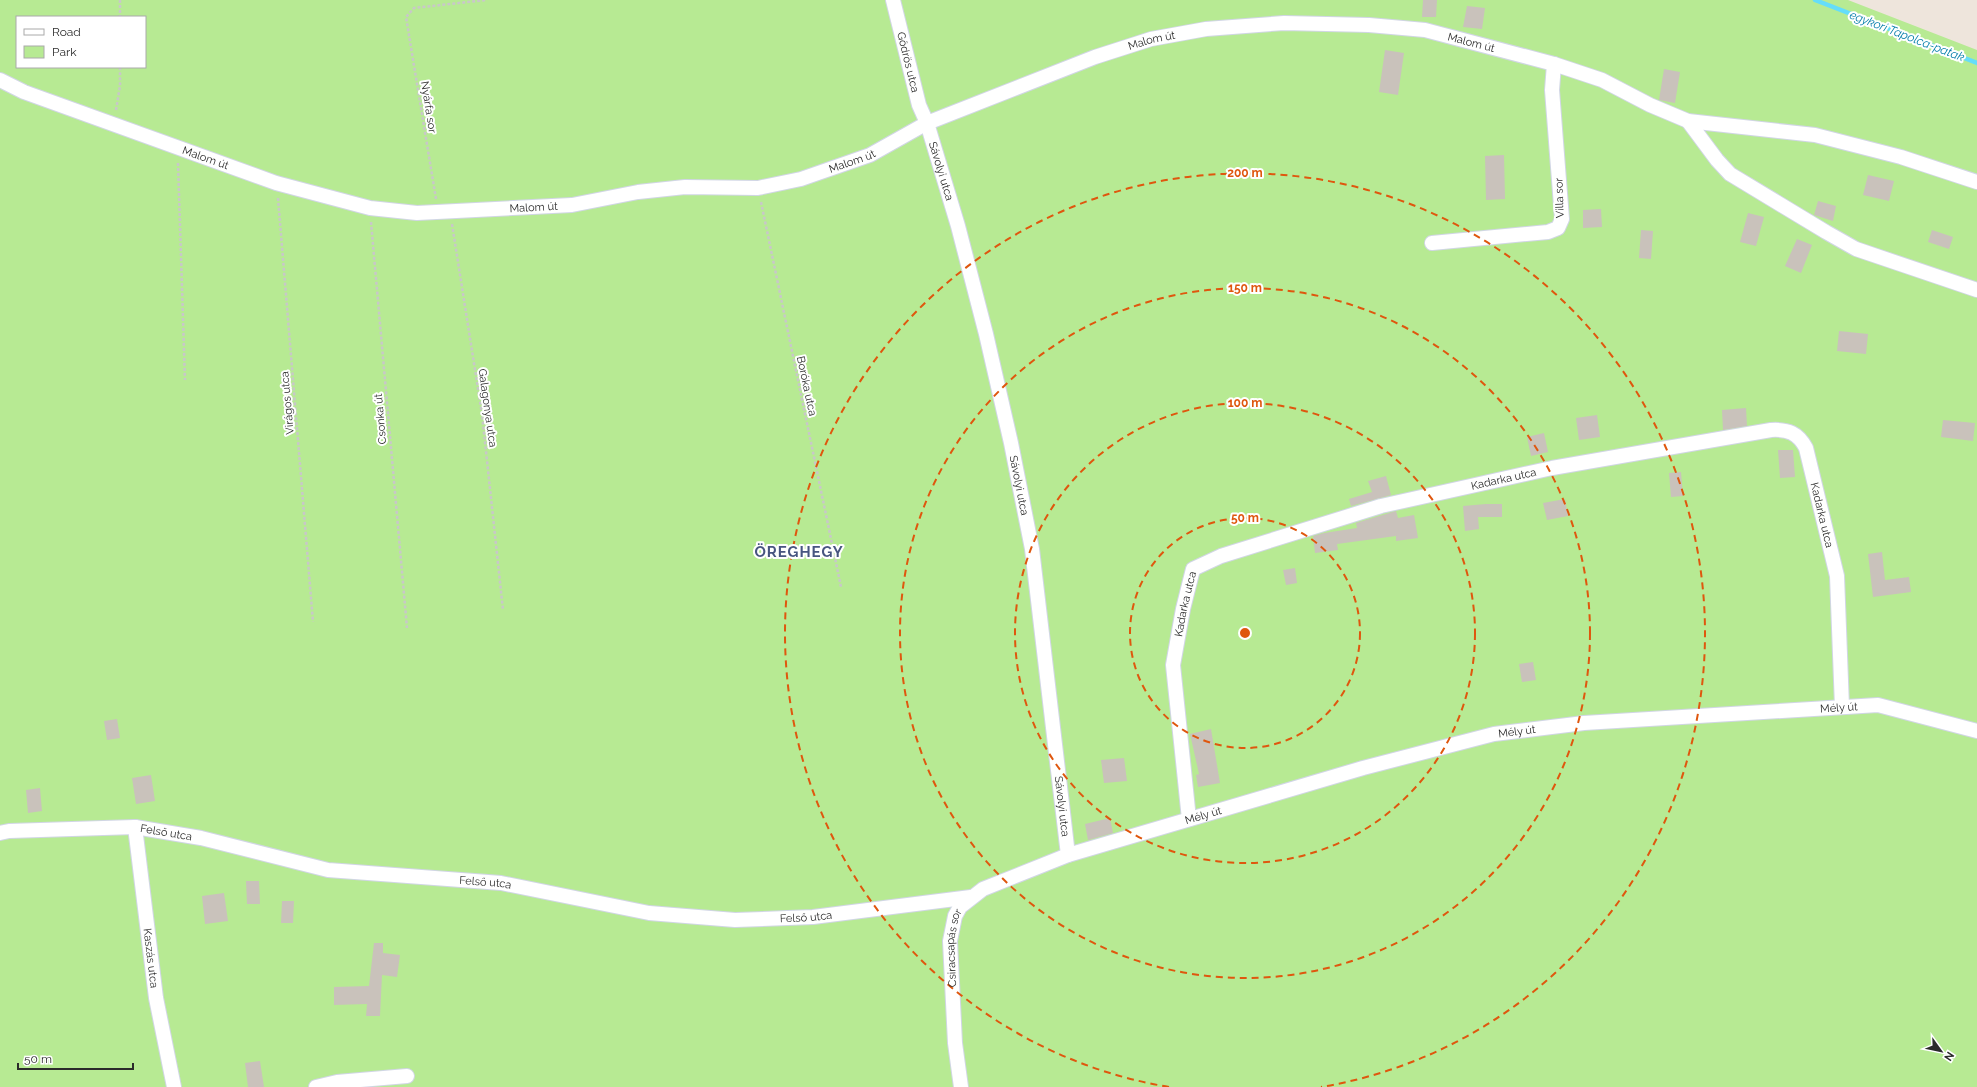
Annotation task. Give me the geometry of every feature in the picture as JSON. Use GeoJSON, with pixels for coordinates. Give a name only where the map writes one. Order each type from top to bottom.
{"type":"FeatureCollection","features":[{"type":"Feature","properties":{"kind":"street","name":"Gödrös utca"},"geometry":{"type":"LineString","coordinates":[[893,0],[919,105],[927,123]]}},
{"type":"Feature","properties":{"kind":"street","name":"Malom út"},"geometry":{"type":"LineString","coordinates":[[0,80],[24,92],[178,149],[276,183],[370,208],[417,213],[444,210],[572,205],[638,192],[684,187],[758,188],[801,179],[870,155],[927,123],[1095,57],[1151,39],[1206,29],[1284,23],[1369,24],[1425,30],[1554,64],[1602,80],[1650,105],[1688,121]]}},
{"type":"Feature","properties":{"kind":"street","name":"Villa sor"},"geometry":{"type":"LineString","coordinates":[[1432,243],[1548,232],[1558,228],[1562,219],[1552,90],[1554,64]]}},
{"type":"Feature","properties":{"kind":"street"},"geometry":{"type":"LineString","coordinates":[[1688,121],[1815,135],[1901,157],[1977,182]]}},
{"type":"Feature","properties":{"kind":"street"},"geometry":{"type":"LineString","coordinates":[[1688,121],[1717,160],[1730,174],[1826,232],[1856,249],[1977,290]]}},
{"type":"Feature","properties":{"kind":"street","name":"Sávolyi utca"},"geometry":{"type":"LineString","coordinates":[[927,123],[958,226],[986,334],[1019,481],[1032,549],[1068,855]]}},
{"type":"Feature","properties":{"kind":"street","name":"Kadarka utca"},"geometry":{"type":"LineString","coordinates":[[1189,819],[1173,665],[1183,609],[1193,569],[1220,556],[1381,506],[1552,468],[1755,432],[1784,429],[1793,433],[1801,440],[1806,448],[1837,576],[1842,706]]}},
{"type":"Feature","properties":{"kind":"street","name":"Mély út"},"geometry":{"type":"LineString","coordinates":[[1068,855],[1363,768],[1494,734],[1584,722],[1878,705],[1977,731]]}},
{"type":"Feature","properties":{"kind":"street","name":"Felső utca"},"geometry":{"type":"LineString","coordinates":[[0,833],[9,831],[135,827],[201,838],[328,870],[501,883],[657,913],[735,920],[813,917],[971,897]]}},
{"type":"Feature","properties":{"kind":"street","name":"Kaszás utca"},"geometry":{"type":"LineString","coordinates":[[135,827],[156,998],[174,1087]]}},
{"type":"Feature","properties":{"kind":"street","name":"Csiracsapás sor"},"geometry":{"type":"LineString","coordinates":[[961,1087],[956,1043],[950,941],[955,916],[960,907],[983,888],[1068,855]]}},
{"type":"Feature","properties":{"kind":"street"},"geometry":{"type":"LineString","coordinates":[[316,1087],[337,1082],[408,1076]]}},
{"type":"Feature","properties":{"kind":"path"},"geometry":{"type":"LineString","coordinates":[[120,0],[120,16]]}},
{"type":"Feature","properties":{"kind":"path","name":"Nyárfa sor"},"geometry":{"type":"LineString","coordinates":[[444,210],[406,17],[414,8],[486,0]]}},
{"type":"Feature","properties":{"kind":"path"},"geometry":{"type":"LineString","coordinates":[[113,125],[120,86],[120,68]]}},
{"type":"Feature","properties":{"kind":"path"},"geometry":{"type":"LineString","coordinates":[[178,149],[185,380]]}},
{"type":"Feature","properties":{"kind":"path","name":"Virágos utca"},"geometry":{"type":"LineString","coordinates":[[276,183],[313,622]]}},
{"type":"Feature","properties":{"kind":"path","name":"Boróka utca"},"geometry":{"type":"LineString","coordinates":[[758,188],[841,588]]}},
{"type":"Feature","properties":{"kind":"path","name":"Csonka út"},"geometry":{"type":"LineString","coordinates":[[370,208],[407,628]]}},
{"type":"Feature","properties":{"kind":"path","name":"Galagonya utca"},"geometry":{"type":"LineString","coordinates":[[444,210],[482,414],[503,610]]}},
{"type":"Feature","properties":{"kind":"green space"},"geometry":{"type":"Polygon","coordinates":[[[0,0],[1848,0],[1977,50],[1977,1087],[0,1087],[0,0]]]}},
{"type":"Feature","properties":{"kind":"building"},"geometry":{"type":"Polygon","coordinates":[[[1423,0],[1437,0],[1436,17],[1422,17],[1423,0]]]}},
{"type":"Feature","properties":{"kind":"building"},"geometry":{"type":"Polygon","coordinates":[[[1467,6],[1485,8],[1482,29],[1463,27],[1467,6]]]}},
{"type":"Feature","properties":{"kind":"building"},"geometry":{"type":"Polygon","coordinates":[[[1385,50],[1404,53],[1398,95],[1379,92],[1385,50]]]}},
{"type":"Feature","properties":{"kind":"building"},"geometry":{"type":"Polygon","coordinates":[[[1664,69],[1680,72],[1675,103],[1659,100],[1664,69]]]}},
{"type":"Feature","properties":{"kind":"building"},"geometry":{"type":"Polygon","coordinates":[[[1504,155],[1505,199],[1486,200],[1485,156],[1504,155]]]}},
{"type":"Feature","properties":{"kind":"building"},"geometry":{"type":"Polygon","coordinates":[[[1868,175],[1894,181],[1889,201],[1863,195],[1868,175]]]}},
{"type":"Feature","properties":{"kind":"building"},"geometry":{"type":"Polygon","coordinates":[[[1818,201],[1836,206],[1833,221],[1814,215],[1818,201]]]}},
{"type":"Feature","properties":{"kind":"building"},"geometry":{"type":"Polygon","coordinates":[[[1601,209],[1602,227],[1583,228],[1583,210],[1601,209]]]}},
{"type":"Feature","properties":{"kind":"building"},"geometry":{"type":"Polygon","coordinates":[[[1748,213],[1764,217],[1756,246],[1740,242],[1748,213]]]}},
{"type":"Feature","properties":{"kind":"building"},"geometry":{"type":"Polygon","coordinates":[[[1641,230],[1653,231],[1651,259],[1639,258],[1641,230]]]}},
{"type":"Feature","properties":{"kind":"building"},"geometry":{"type":"Polygon","coordinates":[[[1932,230],[1953,237],[1949,249],[1928,242],[1932,230]]]}},
{"type":"Feature","properties":{"kind":"building"},"geometry":{"type":"Polygon","coordinates":[[[1797,239],[1812,245],[1801,273],[1785,266],[1797,239]]]}},
{"type":"Feature","properties":{"kind":"building"},"geometry":{"type":"Polygon","coordinates":[[[1839,331],[1868,334],[1866,354],[1837,351],[1839,331]]]}},
{"type":"Feature","properties":{"kind":"building"},"geometry":{"type":"Polygon","coordinates":[[[1746,408],[1747,426],[1723,430],[1722,410],[1746,408]]]}},
{"type":"Feature","properties":{"kind":"building"},"geometry":{"type":"Polygon","coordinates":[[[1597,415],[1600,437],[1579,440],[1576,418],[1597,415]]]}},
{"type":"Feature","properties":{"kind":"building"},"geometry":{"type":"Polygon","coordinates":[[[1943,420],[1975,423],[1973,441],[1941,437],[1943,420]]]}},
{"type":"Feature","properties":{"kind":"building"},"geometry":{"type":"Polygon","coordinates":[[[1544,433],[1548,452],[1531,456],[1527,437],[1544,433]]]}},
{"type":"Feature","properties":{"kind":"building"},"geometry":{"type":"Polygon","coordinates":[[[1778,450],[1793,450],[1795,477],[1780,478],[1778,450]]]}},
{"type":"Feature","properties":{"kind":"building"},"geometry":{"type":"Polygon","coordinates":[[[1681,472],[1683,496],[1671,497],[1669,473],[1681,472]]]}},
{"type":"Feature","properties":{"kind":"building"},"geometry":{"type":"Polygon","coordinates":[[[1386,476],[1391,495],[1351,506],[1349,499],[1372,492],[1368,481],[1386,476]]]}},
{"type":"Feature","properties":{"kind":"building"},"geometry":{"type":"Polygon","coordinates":[[[1565,499],[1568,516],[1547,520],[1543,503],[1565,499]]]}},
{"type":"Feature","properties":{"kind":"building"},"geometry":{"type":"Polygon","coordinates":[[[1502,504],[1502,517],[1478,517],[1479,529],[1465,531],[1463,506],[1502,504]]]}},
{"type":"Feature","properties":{"kind":"building"},"geometry":{"type":"Polygon","coordinates":[[[1396,511],[1398,518],[1414,515],[1418,538],[1396,541],[1396,536],[1337,544],[1338,550],[1315,553],[1313,536],[1357,528],[1356,523],[1396,511]]]}},
{"type":"Feature","properties":{"kind":"building"},"geometry":{"type":"Polygon","coordinates":[[[1882,552],[1885,580],[1909,577],[1911,592],[1873,597],[1868,554],[1882,552]]]}},
{"type":"Feature","properties":{"kind":"building"},"geometry":{"type":"Polygon","coordinates":[[[1295,568],[1297,583],[1286,585],[1283,570],[1295,568]]]}},
{"type":"Feature","properties":{"kind":"building"},"geometry":{"type":"Polygon","coordinates":[[[1533,662],[1536,680],[1522,682],[1519,664],[1533,662]]]}},
{"type":"Feature","properties":{"kind":"building"},"geometry":{"type":"Polygon","coordinates":[[[117,719],[120,738],[107,740],[104,721],[117,719]]]}},
{"type":"Feature","properties":{"kind":"building"},"geometry":{"type":"Polygon","coordinates":[[[1211,729],[1220,783],[1198,787],[1196,775],[1199,774],[1190,734],[1211,729]]]}},
{"type":"Feature","properties":{"kind":"building"},"geometry":{"type":"Polygon","coordinates":[[[1124,758],[1127,781],[1104,783],[1101,760],[1124,758]]]}},
{"type":"Feature","properties":{"kind":"building"},"geometry":{"type":"Polygon","coordinates":[[[151,775],[155,801],[136,804],[132,778],[151,775]]]}},
{"type":"Feature","properties":{"kind":"building"},"geometry":{"type":"Polygon","coordinates":[[[40,788],[42,811],[28,813],[26,790],[40,788]]]}},
{"type":"Feature","properties":{"kind":"building"},"geometry":{"type":"Polygon","coordinates":[[[1110,818],[1113,833],[1088,840],[1085,824],[1110,818]]]}},
{"type":"Feature","properties":{"kind":"building"},"geometry":{"type":"Polygon","coordinates":[[[246,881],[259,881],[260,904],[247,904],[246,881]]]}},
{"type":"Feature","properties":{"kind":"building"},"geometry":{"type":"Polygon","coordinates":[[[224,893],[228,921],[205,924],[202,896],[224,893]]]}},
{"type":"Feature","properties":{"kind":"building"},"geometry":{"type":"Polygon","coordinates":[[[282,901],[294,901],[293,923],[281,923],[282,901]]]}},
{"type":"Feature","properties":{"kind":"building"},"geometry":{"type":"Polygon","coordinates":[[[374,943],[383,943],[383,953],[400,955],[397,977],[382,975],[380,1016],[366,1016],[367,1004],[334,1005],[334,987],[369,986],[374,943]]]}},
{"type":"Feature","properties":{"kind":"building"},"geometry":{"type":"Polygon","coordinates":[[[260,1061],[264,1087],[248,1087],[245,1063],[260,1061]]]}},
{"type":"Feature","properties":{"kind":"waterway","name":"egykori Tapolca-patak"},"geometry":{"type":"LineString","coordinates":[[1815,0],[1977,63]]}},
{"type":"Feature","properties":{"kind":"district","name":"ÖREGHEGY"},"geometry":{"type":"Point","coordinates":[799,552]}}]}
